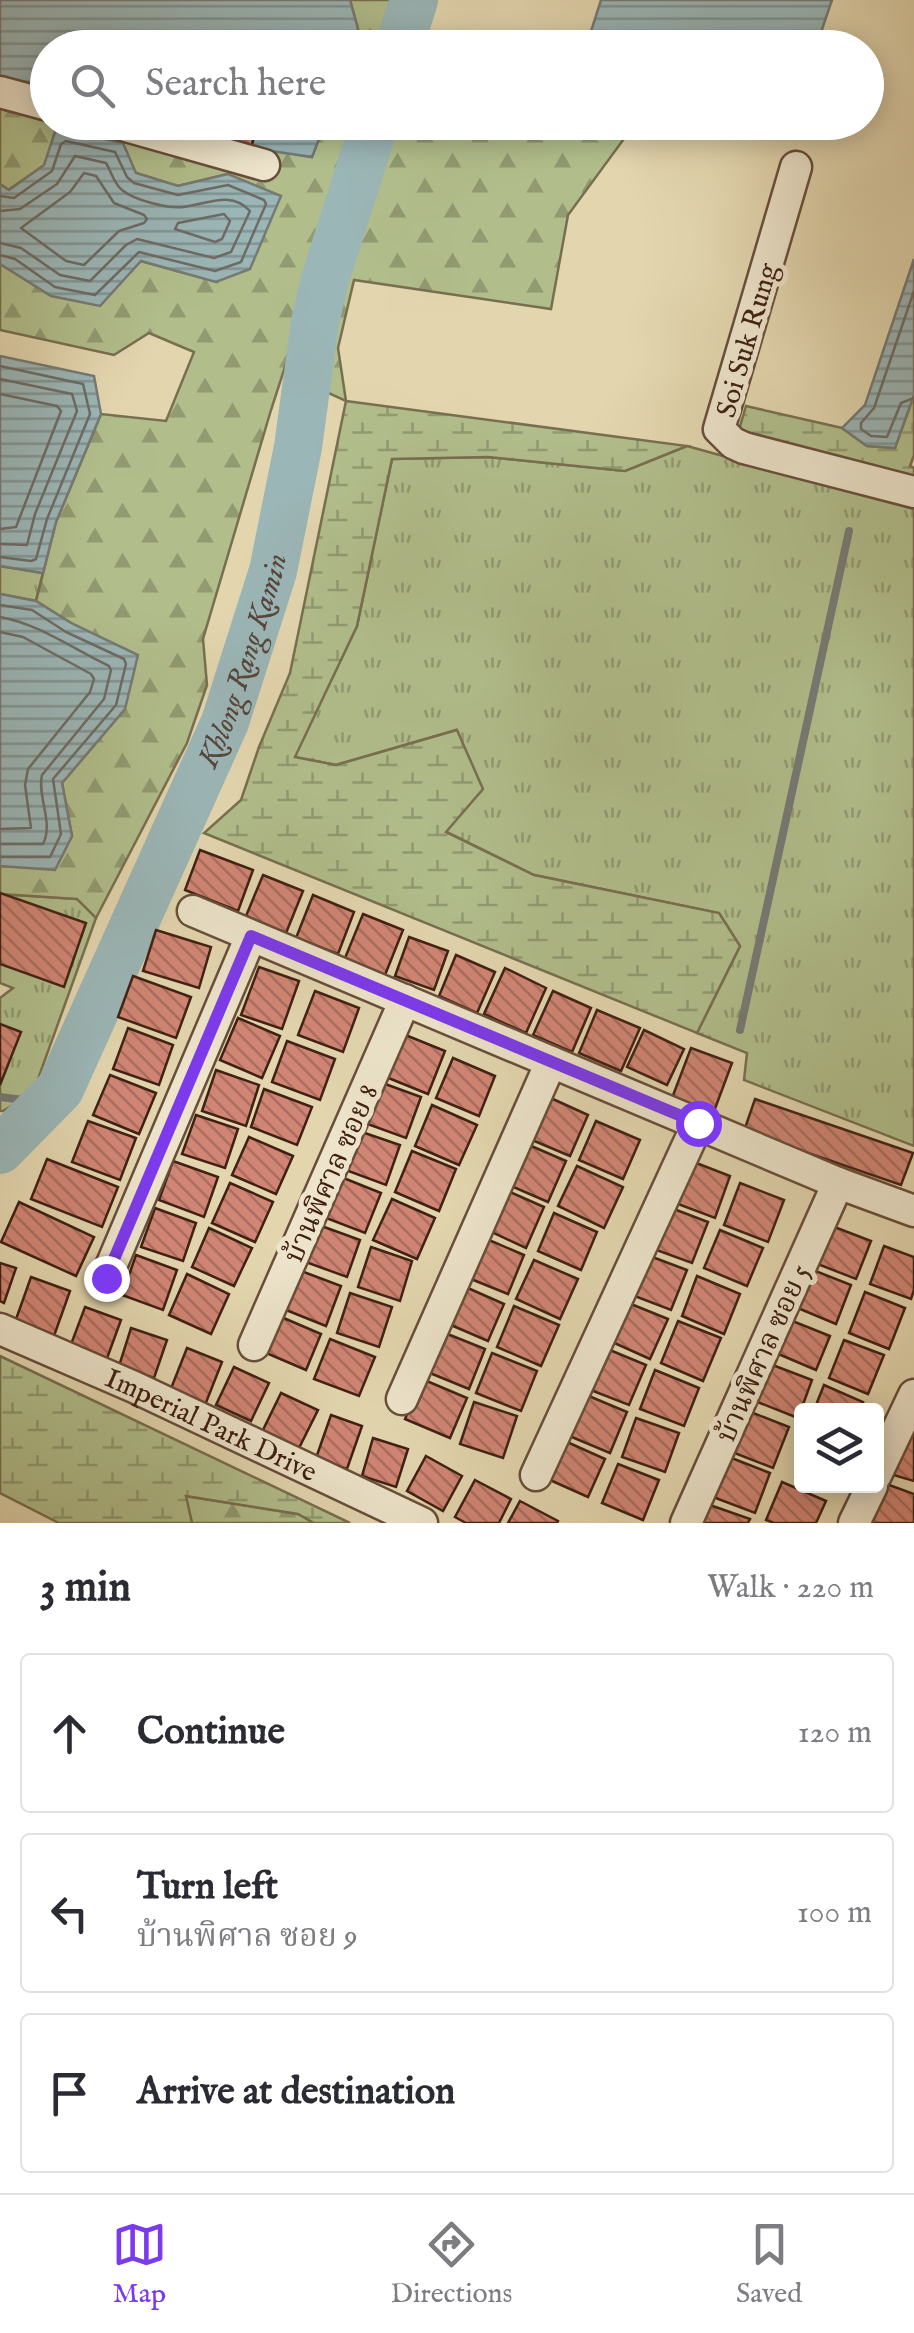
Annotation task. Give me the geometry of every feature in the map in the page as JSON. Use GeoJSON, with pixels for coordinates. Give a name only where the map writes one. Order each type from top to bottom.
{"type":"FeatureCollection","features":[{"type":"Feature","properties":{"kind":"street"},"geometry":{"type":"LineString","coordinates":[[0,92],[30,100]]}},
{"type":"Feature","properties":{"kind":"street"},"geometry":{"type":"LineString","coordinates":[[177,140],[264,164]]}},
{"type":"Feature","properties":{"kind":"street","name":"Soi Suk Rung"},"geometry":{"type":"LineString","coordinates":[[796,167],[719,429],[744,448],[914,492]]}},
{"type":"Feature","properties":{"kind":"street"},"geometry":{"type":"LineString","coordinates":[[193,911],[914,1212]]}},
{"type":"Feature","properties":{"kind":"street"},"geometry":{"type":"LineString","coordinates":[[106,1278],[251,936]]}},
{"type":"Feature","properties":{"kind":"street","name":"บ้านพิศาล ซอย 8"},"geometry":{"type":"LineString","coordinates":[[254,1346],[405,1000]]}},
{"type":"Feature","properties":{"kind":"street"},"geometry":{"type":"LineString","coordinates":[[402,1399],[550,1062]]}},
{"type":"Feature","properties":{"kind":"street"},"geometry":{"type":"LineString","coordinates":[[536,1474],[698,1123]]}},
{"type":"Feature","properties":{"kind":"street","name":"บ้านพิศาล ซอย 5"},"geometry":{"type":"LineString","coordinates":[[686,1523],[838,1183]]}},
{"type":"Feature","properties":{"kind":"street","name":"Imperial Park Drive"},"geometry":{"type":"LineString","coordinates":[[0,1329],[422,1523]]}},
{"type":"Feature","properties":{"kind":"street"},"geometry":{"type":"LineString","coordinates":[[884,1458],[914,1395]]}},
{"type":"Feature","properties":{"kind":"street"},"geometry":{"type":"LineString","coordinates":[[854,1523],[869,1493]]}},
{"type":"Feature","properties":{"kind":"green space"},"geometry":{"type":"Polygon","coordinates":[[[350,0],[405,0],[395,30],[358,29],[350,0]]]}},
{"type":"Feature","properties":{"kind":"green space"},"geometry":{"type":"Polygon","coordinates":[[[0,100],[30,108],[30,140],[53,140],[45,165],[8,190],[0,184],[0,100]]]}},
{"type":"Feature","properties":{"kind":"green space"},"geometry":{"type":"Polygon","coordinates":[[[76,140],[222,140],[312,157],[318,140],[358,140],[271,410],[203,639],[207,685],[187,743],[96,918],[77,899],[0,894],[0,866],[55,869],[72,836],[62,783],[125,709],[71,623],[36,601],[56,522],[101,414],[166,421],[194,352],[149,333],[114,355],[0,330],[0,264],[9,267],[141,261],[217,282],[228,174],[178,186],[136,173],[76,140]]]}},
{"type":"Feature","properties":{"kind":"green space"},"geometry":{"type":"Polygon","coordinates":[[[385,140],[623,140],[568,215],[551,309],[354,280],[338,348],[346,401],[326,392],[334,290],[385,140]]]}},
{"type":"Feature","properties":{"kind":"green space"},"geometry":{"type":"Polygon","coordinates":[[[914,395],[914,455],[910,466],[914,468],[914,478],[739,430],[746,406],[842,428],[867,446],[895,448],[914,395]]]}},
{"type":"Feature","properties":{"kind":"green space"},"geometry":{"type":"Polygon","coordinates":[[[346,401],[687,446],[625,471],[488,457],[392,459],[357,626],[295,757],[336,765],[457,730],[483,789],[446,832],[534,875],[719,913],[740,946],[697,1033],[204,833],[241,800],[290,673],[346,401]]]}},
{"type":"Feature","properties":{"kind":"green space"},"geometry":{"type":"Polygon","coordinates":[[[687,446],[914,509],[914,1146],[744,1080],[747,1053],[697,1033],[740,946],[719,913],[534,875],[445,831],[456,730],[336,765],[294,757],[357,626],[392,459],[488,457],[625,471],[687,446]]]}},
{"type":"Feature","properties":{"kind":"green space"},"geometry":{"type":"Polygon","coordinates":[[[0,566],[43,573],[36,601],[0,594],[0,566]]]}},
{"type":"Feature","properties":{"kind":"green space"},"geometry":{"type":"Polygon","coordinates":[[[0,894],[78,899],[96,918],[33,1093],[3,1111],[0,998],[13,988],[0,983],[0,894]]]}},
{"type":"Feature","properties":{"kind":"green space"},"geometry":{"type":"Polygon","coordinates":[[[0,1356],[350,1523],[314,1523],[298,1514],[186,1496],[192,1523],[59,1523],[0,1493],[0,1356]]]}},
{"type":"Feature","properties":{"kind":"green space"},"geometry":{"type":"Polygon","coordinates":[[[185,1496],[298,1514],[314,1523],[192,1523],[185,1496]]]}},
{"type":"Feature","properties":{"kind":"water"},"geometry":{"type":"Polygon","coordinates":[[[0,0],[350,0],[358,29],[30,30],[30,92],[0,83],[0,0]]]}},
{"type":"Feature","properties":{"kind":"water"},"geometry":{"type":"Polygon","coordinates":[[[601,0],[832,0],[822,30],[591,30],[601,0]]]}},
{"type":"Feature","properties":{"kind":"water"},"geometry":{"type":"Polygon","coordinates":[[[52,140],[109,140],[123,143],[136,173],[178,186],[228,174],[281,196],[250,269],[216,282],[141,261],[100,306],[51,296],[0,264],[0,184],[9,190],[44,165],[52,140]]]}},
{"type":"Feature","properties":{"kind":"water"},"geometry":{"type":"Polygon","coordinates":[[[253,140],[318,140],[312,157],[251,148],[253,140]]]}},
{"type":"Feature","properties":{"kind":"water"},"geometry":{"type":"Polygon","coordinates":[[[914,259],[914,395],[895,448],[867,446],[842,428],[865,405],[914,259]]]}},
{"type":"Feature","properties":{"kind":"water"},"geometry":{"type":"Polygon","coordinates":[[[0,356],[94,376],[101,414],[56,522],[43,573],[0,566],[0,356]]]}},
{"type":"Feature","properties":{"kind":"water"},"geometry":{"type":"Polygon","coordinates":[[[0,594],[36,601],[71,623],[138,655],[125,709],[62,783],[72,836],[55,870],[0,866],[0,594]]]}},
{"type":"Feature","properties":{"kind":"building"},"geometry":{"type":"Polygon","coordinates":[[[218,140],[253,140],[251,148],[218,140]]]}},
{"type":"Feature","properties":{"kind":"building"},"geometry":{"type":"Polygon","coordinates":[[[200,850],[253,870],[238,911],[185,890],[200,850]]]}},
{"type":"Feature","properties":{"kind":"building"},"geometry":{"type":"Polygon","coordinates":[[[263,875],[303,891],[286,933],[246,916],[263,875]]]}},
{"type":"Feature","properties":{"kind":"building"},"geometry":{"type":"Polygon","coordinates":[[[0,893],[86,923],[64,987],[0,964],[0,893]]]}},
{"type":"Feature","properties":{"kind":"building"},"geometry":{"type":"Polygon","coordinates":[[[313,895],[354,912],[338,954],[296,938],[313,895]]]}},
{"type":"Feature","properties":{"kind":"building"},"geometry":{"type":"Polygon","coordinates":[[[363,914],[403,930],[385,975],[345,958],[363,914]]]}},
{"type":"Feature","properties":{"kind":"building"},"geometry":{"type":"Polygon","coordinates":[[[156,930],[211,947],[199,988],[143,971],[156,930]]]}},
{"type":"Feature","properties":{"kind":"building"},"geometry":{"type":"Polygon","coordinates":[[[409,937],[448,951],[434,990],[395,976],[409,937]]]}},
{"type":"Feature","properties":{"kind":"building"},"geometry":{"type":"Polygon","coordinates":[[[456,955],[495,972],[477,1013],[439,996],[456,955]]]}},
{"type":"Feature","properties":{"kind":"building"},"geometry":{"type":"Polygon","coordinates":[[[259,967],[299,981],[282,1029],[241,1015],[259,967]]]}},
{"type":"Feature","properties":{"kind":"building"},"geometry":{"type":"Polygon","coordinates":[[[505,968],[546,988],[526,1033],[484,1014],[505,968]]]}},
{"type":"Feature","properties":{"kind":"building"},"geometry":{"type":"Polygon","coordinates":[[[133,976],[191,997],[176,1038],[118,1017],[133,976]]]}},
{"type":"Feature","properties":{"kind":"building"},"geometry":{"type":"Polygon","coordinates":[[[315,991],[359,1008],[343,1052],[298,1035],[315,991]]]}},
{"type":"Feature","properties":{"kind":"building"},"geometry":{"type":"Polygon","coordinates":[[[553,991],[591,1008],[572,1052],[533,1035],[553,991]]]}},
{"type":"Feature","properties":{"kind":"building"},"geometry":{"type":"Polygon","coordinates":[[[597,1010],[640,1028],[621,1071],[579,1053],[597,1010]]]}},
{"type":"Feature","properties":{"kind":"building"},"geometry":{"type":"Polygon","coordinates":[[[238,1018],[280,1036],[262,1078],[220,1060],[238,1018]]]}},
{"type":"Feature","properties":{"kind":"building"},"geometry":{"type":"Polygon","coordinates":[[[0,1024],[21,1032],[0,1085],[0,1024]]]}},
{"type":"Feature","properties":{"kind":"building"},"geometry":{"type":"Polygon","coordinates":[[[128,1028],[173,1045],[159,1085],[113,1069],[128,1028]]]}},
{"type":"Feature","properties":{"kind":"building"},"geometry":{"type":"Polygon","coordinates":[[[644,1030],[684,1049],[667,1085],[627,1067],[644,1030]]]}},
{"type":"Feature","properties":{"kind":"building"},"geometry":{"type":"Polygon","coordinates":[[[398,1032],[445,1051],[428,1094],[381,1075],[398,1032]]]}},
{"type":"Feature","properties":{"kind":"building"},"geometry":{"type":"Polygon","coordinates":[[[287,1041],[335,1059],[320,1100],[272,1082],[287,1041]]]}},
{"type":"Feature","properties":{"kind":"building"},"geometry":{"type":"Polygon","coordinates":[[[691,1048],[732,1063],[713,1114],[672,1098],[691,1048]]]}},
{"type":"Feature","properties":{"kind":"building"},"geometry":{"type":"Polygon","coordinates":[[[453,1058],[495,1076],[479,1116],[436,1098],[453,1058]]]}},
{"type":"Feature","properties":{"kind":"building"},"geometry":{"type":"Polygon","coordinates":[[[216,1070],[259,1085],[246,1126],[202,1111],[216,1070]]]}},
{"type":"Feature","properties":{"kind":"building"},"geometry":{"type":"Polygon","coordinates":[[[110,1075],[156,1093],[139,1134],[93,1115],[110,1075]]]}},
{"type":"Feature","properties":{"kind":"building"},"geometry":{"type":"Polygon","coordinates":[[[377,1081],[421,1097],[406,1138],[362,1122],[377,1081]]]}},
{"type":"Feature","properties":{"kind":"building"},"geometry":{"type":"Polygon","coordinates":[[[264,1089],[312,1107],[297,1145],[251,1127],[264,1089]]]}},
{"type":"Feature","properties":{"kind":"building"},"geometry":{"type":"Polygon","coordinates":[[[544,1095],[588,1115],[570,1156],[525,1137],[544,1095]]]}},
{"type":"Feature","properties":{"kind":"building"},"geometry":{"type":"Polygon","coordinates":[[[755,1099],[913,1153],[901,1185],[744,1131],[755,1099]]]}},
{"type":"Feature","properties":{"kind":"building"},"geometry":{"type":"Polygon","coordinates":[[[432,1105],[477,1125],[459,1165],[415,1146],[432,1105]]]}},
{"type":"Feature","properties":{"kind":"building"},"geometry":{"type":"Polygon","coordinates":[[[196,1115],[238,1129],[225,1168],[182,1154],[196,1115]]]}},
{"type":"Feature","properties":{"kind":"building"},"geometry":{"type":"Polygon","coordinates":[[[88,1121],[136,1138],[120,1180],[72,1162],[88,1121]]]}},
{"type":"Feature","properties":{"kind":"building"},"geometry":{"type":"Polygon","coordinates":[[[596,1121],[640,1140],[623,1179],[579,1160],[596,1121]]]}},
{"type":"Feature","properties":{"kind":"building"},"geometry":{"type":"Polygon","coordinates":[[[356,1130],[400,1145],[386,1185],[343,1169],[356,1130]]]}},
{"type":"Feature","properties":{"kind":"building"},"geometry":{"type":"Polygon","coordinates":[[[249,1137],[293,1156],[276,1194],[232,1175],[249,1137]]]}},
{"type":"Feature","properties":{"kind":"building"},"geometry":{"type":"Polygon","coordinates":[[[522,1142],[566,1161],[548,1202],[504,1183],[522,1142]]]}},
{"type":"Feature","properties":{"kind":"building"},"geometry":{"type":"Polygon","coordinates":[[[412,1151],[456,1169],[439,1211],[395,1192],[412,1151]]]}},
{"type":"Feature","properties":{"kind":"building"},"geometry":{"type":"Polygon","coordinates":[[[47,1159],[118,1187],[102,1227],[31,1199],[47,1159]]]}},
{"type":"Feature","properties":{"kind":"building"},"geometry":{"type":"Polygon","coordinates":[[[686,1159],[730,1176],[715,1218],[670,1201],[686,1159]]]}},
{"type":"Feature","properties":{"kind":"building"},"geometry":{"type":"Polygon","coordinates":[[[173,1161],[218,1177],[204,1217],[159,1200],[173,1161]]]}},
{"type":"Feature","properties":{"kind":"building"},"geometry":{"type":"Polygon","coordinates":[[[577,1166],[623,1187],[604,1228],[558,1206],[577,1166]]]}},
{"type":"Feature","properties":{"kind":"building"},"geometry":{"type":"Polygon","coordinates":[[[336,1175],[381,1193],[365,1233],[321,1216],[336,1175]]]}},
{"type":"Feature","properties":{"kind":"building"},"geometry":{"type":"Polygon","coordinates":[[[230,1183],[273,1202],[255,1242],[212,1223],[230,1183]]]}},
{"type":"Feature","properties":{"kind":"building"},"geometry":{"type":"Polygon","coordinates":[[[740,1183],[784,1200],[768,1242],[724,1225],[740,1183]]]}},
{"type":"Feature","properties":{"kind":"building"},"geometry":{"type":"Polygon","coordinates":[[[501,1188],[544,1207],[526,1248],[483,1228],[501,1188]]]}},
{"type":"Feature","properties":{"kind":"building"},"geometry":{"type":"Polygon","coordinates":[[[392,1199],[435,1218],[417,1259],[373,1240],[392,1199]]]}},
{"type":"Feature","properties":{"kind":"building"},"geometry":{"type":"Polygon","coordinates":[[[19,1202],[94,1237],[76,1276],[1,1242],[19,1202]]]}},
{"type":"Feature","properties":{"kind":"building"},"geometry":{"type":"Polygon","coordinates":[[[666,1206],[708,1222],[692,1263],[651,1248],[666,1206]]]}},
{"type":"Feature","properties":{"kind":"building"},"geometry":{"type":"Polygon","coordinates":[[[155,1208],[196,1223],[183,1261],[141,1247],[155,1208]]]}},
{"type":"Feature","properties":{"kind":"building"},"geometry":{"type":"Polygon","coordinates":[[[554,1213],[597,1232],[581,1270],[538,1251],[554,1213]]]}},
{"type":"Feature","properties":{"kind":"building"},"geometry":{"type":"Polygon","coordinates":[[[824,1223],[871,1241],[856,1279],[810,1261],[824,1223]]]}},
{"type":"Feature","properties":{"kind":"building"},"geometry":{"type":"Polygon","coordinates":[[[316,1224],[360,1240],[347,1277],[303,1261],[316,1224]]]}},
{"type":"Feature","properties":{"kind":"building"},"geometry":{"type":"Polygon","coordinates":[[[209,1228],[252,1248],[234,1286],[192,1267],[209,1228]]]}},
{"type":"Feature","properties":{"kind":"building"},"geometry":{"type":"Polygon","coordinates":[[[720,1230],[763,1248],[747,1286],[704,1268],[720,1230]]]}},
{"type":"Feature","properties":{"kind":"building"},"geometry":{"type":"Polygon","coordinates":[[[482,1237],[524,1255],[508,1294],[466,1277],[482,1237]]]}},
{"type":"Feature","properties":{"kind":"building"},"geometry":{"type":"Polygon","coordinates":[[[884,1246],[914,1257],[911,1299],[870,1284],[884,1246]]]}},
{"type":"Feature","properties":{"kind":"building"},"geometry":{"type":"Polygon","coordinates":[[[371,1247],[412,1261],[400,1301],[358,1287],[371,1247]]]}},
{"type":"Feature","properties":{"kind":"building"},"geometry":{"type":"Polygon","coordinates":[[[136,1255],[177,1270],[163,1310],[122,1295],[136,1255]]]}},
{"type":"Feature","properties":{"kind":"building"},"geometry":{"type":"Polygon","coordinates":[[[647,1255],[687,1270],[671,1310],[632,1295],[647,1255]]]}},
{"type":"Feature","properties":{"kind":"building"},"geometry":{"type":"Polygon","coordinates":[[[534,1260],[578,1279],[560,1319],[516,1299],[534,1260]]]}},
{"type":"Feature","properties":{"kind":"building"},"geometry":{"type":"Polygon","coordinates":[[[0,1263],[16,1268],[4,1303],[0,1301],[0,1263]]]}},
{"type":"Feature","properties":{"kind":"building"},"geometry":{"type":"Polygon","coordinates":[[[808,1268],[851,1285],[836,1324],[793,1306],[808,1268]]]}},
{"type":"Feature","properties":{"kind":"building"},"geometry":{"type":"Polygon","coordinates":[[[296,1269],[341,1286],[326,1326],[281,1308],[296,1269]]]}},
{"type":"Feature","properties":{"kind":"building"},"geometry":{"type":"Polygon","coordinates":[[[187,1274],[229,1294],[211,1334],[169,1315],[187,1274]]]}},
{"type":"Feature","properties":{"kind":"building"},"geometry":{"type":"Polygon","coordinates":[[[697,1276],[740,1294],[724,1334],[682,1316],[697,1276]]]}},
{"type":"Feature","properties":{"kind":"building"},"geometry":{"type":"Polygon","coordinates":[[[31,1277],[70,1291],[54,1336],[15,1322],[31,1277]]]}},
{"type":"Feature","properties":{"kind":"building"},"geometry":{"type":"Polygon","coordinates":[[[461,1285],[504,1304],[488,1341],[444,1322],[461,1285]]]}},
{"type":"Feature","properties":{"kind":"building"},"geometry":{"type":"Polygon","coordinates":[[[865,1292],[905,1308],[889,1349],[849,1333],[865,1292]]]}},
{"type":"Feature","properties":{"kind":"building"},"geometry":{"type":"Polygon","coordinates":[[[350,1293],[392,1307],[379,1347],[337,1333],[350,1293]]]}},
{"type":"Feature","properties":{"kind":"building"},"geometry":{"type":"Polygon","coordinates":[[[626,1302],[668,1319],[650,1359],[610,1341],[626,1302]]]}},
{"type":"Feature","properties":{"kind":"building"},"geometry":{"type":"Polygon","coordinates":[[[514,1306],[559,1325],[541,1366],[497,1347],[514,1306]]]}},
{"type":"Feature","properties":{"kind":"building"},"geometry":{"type":"Polygon","coordinates":[[[85,1307],[121,1320],[106,1361],[70,1347],[85,1307]]]}},
{"type":"Feature","properties":{"kind":"building"},"geometry":{"type":"Polygon","coordinates":[[[279,1316],[321,1334],[306,1370],[264,1352],[279,1316]]]}},
{"type":"Feature","properties":{"kind":"building"},"geometry":{"type":"Polygon","coordinates":[[[790,1320],[830,1336],[816,1370],[776,1353],[790,1320]]]}},
{"type":"Feature","properties":{"kind":"building"},"geometry":{"type":"Polygon","coordinates":[[[678,1321],[721,1338],[703,1381],[661,1363],[678,1321]]]}},
{"type":"Feature","properties":{"kind":"building"},"geometry":{"type":"Polygon","coordinates":[[[131,1328],[167,1340],[154,1378],[119,1366],[131,1328]]]}},
{"type":"Feature","properties":{"kind":"building"},"geometry":{"type":"Polygon","coordinates":[[[440,1331],[485,1349],[469,1389],[425,1371],[440,1331]]]}},
{"type":"Feature","properties":{"kind":"building"},"geometry":{"type":"Polygon","coordinates":[[[330,1339],[375,1357],[359,1396],[314,1379],[330,1339]]]}},
{"type":"Feature","properties":{"kind":"building"},"geometry":{"type":"Polygon","coordinates":[[[844,1340],[884,1355],[868,1394],[829,1378],[844,1340]]]}},
{"type":"Feature","properties":{"kind":"building"},"geometry":{"type":"Polygon","coordinates":[[[187,1348],[222,1362],[205,1405],[170,1391],[187,1348]]]}},
{"type":"Feature","properties":{"kind":"building"},"geometry":{"type":"Polygon","coordinates":[[[605,1348],[646,1365],[629,1405],[588,1389],[605,1348]]]}},
{"type":"Feature","properties":{"kind":"building"},"geometry":{"type":"Polygon","coordinates":[[[492,1353],[537,1371],[521,1411],[476,1393],[492,1353]]]}},
{"type":"Feature","properties":{"kind":"building"},"geometry":{"type":"Polygon","coordinates":[[[770,1364],[812,1380],[804,1403],[794,1403],[794,1416],[755,1401],[770,1364]]]}},
{"type":"Feature","properties":{"kind":"building"},"geometry":{"type":"Polygon","coordinates":[[[234,1367],[269,1383],[251,1421],[216,1405],[234,1367]]]}},
{"type":"Feature","properties":{"kind":"building"},"geometry":{"type":"Polygon","coordinates":[[[655,1370],[699,1388],[684,1426],[640,1409],[655,1370]]]}},
{"type":"Feature","properties":{"kind":"building"},"geometry":{"type":"Polygon","coordinates":[[[422,1379],[467,1398],[450,1438],[405,1419],[422,1379]]]}},
{"type":"Feature","properties":{"kind":"building"},"geometry":{"type":"Polygon","coordinates":[[[824,1385],[863,1402],[862,1403],[817,1403],[824,1385]]]}},
{"type":"Feature","properties":{"kind":"building"},"geometry":{"type":"Polygon","coordinates":[[[281,1393],[318,1410],[299,1448],[263,1430],[281,1393]]]}},
{"type":"Feature","properties":{"kind":"building"},"geometry":{"type":"Polygon","coordinates":[[[584,1394],[627,1412],[610,1453],[567,1435],[584,1394]]]}},
{"type":"Feature","properties":{"kind":"building"},"geometry":{"type":"Polygon","coordinates":[[[474,1402],[517,1416],[503,1458],[460,1444],[474,1402]]]}},
{"type":"Feature","properties":{"kind":"building"},"geometry":{"type":"Polygon","coordinates":[[[748,1411],[789,1427],[773,1468],[732,1452],[748,1411]]]}},
{"type":"Feature","properties":{"kind":"building"},"geometry":{"type":"Polygon","coordinates":[[[331,1415],[362,1426],[347,1469],[316,1458],[331,1415]]]}},
{"type":"Feature","properties":{"kind":"building"},"geometry":{"type":"Polygon","coordinates":[[[636,1418],[679,1433],[665,1472],[622,1457],[636,1418]]]}},
{"type":"Feature","properties":{"kind":"building"},"geometry":{"type":"Polygon","coordinates":[[[903,1431],[914,1434],[914,1481],[890,1474],[903,1431]]]}},
{"type":"Feature","properties":{"kind":"building"},"geometry":{"type":"Polygon","coordinates":[[[373,1438],[408,1449],[396,1487],[362,1476],[373,1438]]]}},
{"type":"Feature","properties":{"kind":"building"},"geometry":{"type":"Polygon","coordinates":[[[567,1442],[605,1459],[588,1497],[550,1480],[567,1442]]]}},
{"type":"Feature","properties":{"kind":"building"},"geometry":{"type":"Polygon","coordinates":[[[426,1456],[462,1476],[443,1511],[407,1491],[426,1456]]]}},
{"type":"Feature","properties":{"kind":"building"},"geometry":{"type":"Polygon","coordinates":[[[729,1457],[770,1473],[755,1513],[713,1497],[729,1457]]]}},
{"type":"Feature","properties":{"kind":"building"},"geometry":{"type":"Polygon","coordinates":[[[618,1464],[659,1480],[643,1520],[602,1503],[618,1464]]]}},
{"type":"Feature","properties":{"kind":"building"},"geometry":{"type":"Polygon","coordinates":[[[475,1480],[511,1499],[499,1523],[466,1523],[455,1517],[475,1480]]]}},
{"type":"Feature","properties":{"kind":"building"},"geometry":{"type":"Polygon","coordinates":[[[782,1482],[794,1487],[794,1493],[807,1493],[826,1501],[816,1523],[766,1520],[782,1482]]]}},
{"type":"Feature","properties":{"kind":"building"},"geometry":{"type":"Polygon","coordinates":[[[884,1483],[914,1494],[914,1523],[866,1523],[877,1493],[884,1493],[884,1483]]]}},
{"type":"Feature","properties":{"kind":"building"},"geometry":{"type":"Polygon","coordinates":[[[520,1501],[558,1521],[557,1523],[508,1523],[520,1501]]]}},
{"type":"Feature","properties":{"kind":"building"},"geometry":{"type":"Polygon","coordinates":[[[707,1504],[750,1519],[748,1523],[701,1523],[707,1504]]]}},
{"type":"Feature","properties":{"kind":"waterway","name":"Khlong Rang Kamin"},"geometry":{"type":"LineString","coordinates":[[405,30],[414,0]]}},
{"type":"Feature","properties":{"kind":"waterway","name":"Khlong Rang Kamin"},"geometry":{"type":"LineString","coordinates":[[0,1150],[60,1089],[225,722],[273,571],[298,447],[315,322],[369,140]]}},
{"type":"Feature","properties":{"kind":"waterway"},"geometry":{"type":"LineString","coordinates":[[740,1030],[849,531]]}},
{"type":"Feature","properties":{"kind":"waterway"},"geometry":{"type":"LineString","coordinates":[[0,1097],[46,1103]]}},
{"type":"Feature","properties":{"kind":"route"},"geometry":{"type":"LineString","coordinates":[[106,1278],[251,936],[698,1123]]}}]}
